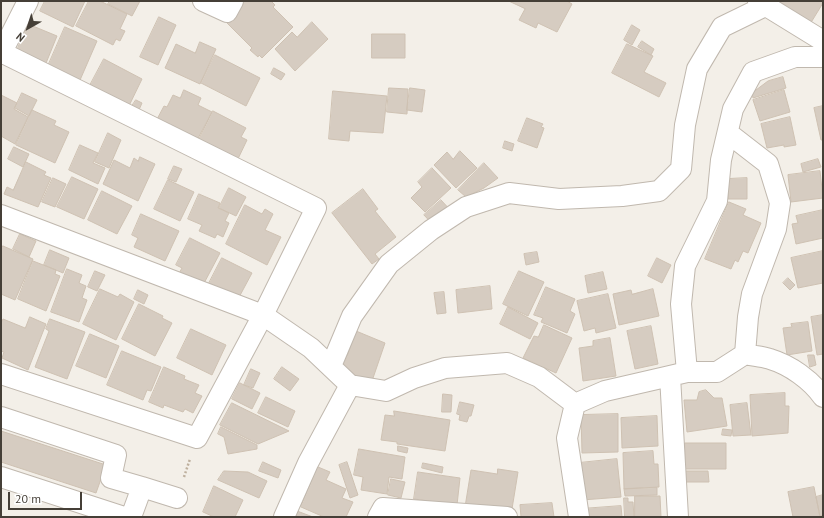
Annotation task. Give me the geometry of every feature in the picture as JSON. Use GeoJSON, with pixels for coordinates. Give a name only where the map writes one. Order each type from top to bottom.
{"type":"FeatureCollection","features":[{"type":"Feature","properties":{"kind":"street"},"geometry":{"type":"LineString","coordinates":[[1,374],[197,438],[263,315],[316,208],[1,53],[28,1]]}},
{"type":"Feature","properties":{"kind":"street"},"geometry":{"type":"LineString","coordinates":[[203,1],[227,12],[233,1]]}},
{"type":"Feature","properties":{"kind":"street"},"geometry":{"type":"LineString","coordinates":[[331,366],[352,316],[389,264],[431,230],[466,207],[508,193],[559,199],[622,196],[659,191],[681,169],[685,125],[697,69],[722,27],[762,3],[823,41]]}},
{"type":"Feature","properties":{"kind":"street"},"geometry":{"type":"LineString","coordinates":[[678,517],[679,374],[681,304],[685,266],[717,201],[721,160],[733,109],[753,72],[795,57],[823,57]]}},
{"type":"Feature","properties":{"kind":"street"},"geometry":{"type":"LineString","coordinates":[[728,133],[768,164],[780,203],[776,229],[752,294],[748,316],[745,354]]}},
{"type":"Feature","properties":{"kind":"street"},"geometry":{"type":"LineString","coordinates":[[1,215],[263,315],[311,348],[350,385],[386,391],[414,378],[445,368],[507,363],[539,377],[575,404]]}},
{"type":"Feature","properties":{"kind":"street"},"geometry":{"type":"LineString","coordinates":[[575,404],[605,391],[679,374],[717,372],[745,354],[769,358],[786,366],[804,377],[823,397]]}},
{"type":"Feature","properties":{"kind":"street"},"geometry":{"type":"LineString","coordinates":[[284,517],[308,463],[350,385]]}},
{"type":"Feature","properties":{"kind":"street"},"geometry":{"type":"LineString","coordinates":[[575,404],[567,438],[579,517]]}},
{"type":"Feature","properties":{"kind":"street"},"geometry":{"type":"LineString","coordinates":[[1,417],[116,455],[111,478],[177,498]]}},
{"type":"Feature","properties":{"kind":"street"},"geometry":{"type":"LineString","coordinates":[[1,477],[124,517]]}},
{"type":"Feature","properties":{"kind":"street"},"geometry":{"type":"LineString","coordinates":[[131,517],[142,487]]}},
{"type":"Feature","properties":{"kind":"street"},"geometry":{"type":"LineString","coordinates":[[378,517],[383,508],[507,517]]}},
{"type":"Feature","properties":{"kind":"path"},"geometry":{"type":"LineString","coordinates":[[177,498],[197,438]]}},
{"type":"Feature","properties":{"kind":"building"},"geometry":{"type":"Polygon","coordinates":[[[45,1],[85,1],[73,27],[40,11],[45,1]]]}},
{"type":"Feature","properties":{"kind":"building"},"geometry":{"type":"Polygon","coordinates":[[[89,1],[100,1],[127,14],[120,29],[125,31],[120,41],[116,39],[113,45],[76,26],[89,1]]]}},
{"type":"Feature","properties":{"kind":"building"},"geometry":{"type":"Polygon","coordinates":[[[110,1],[140,1],[132,16],[108,4],[110,1]]]}},
{"type":"Feature","properties":{"kind":"building"},"geometry":{"type":"Polygon","coordinates":[[[245,1],[271,1],[275,5],[273,7],[293,27],[262,58],[259,55],[258,57],[250,50],[252,48],[225,21],[245,1]]]}},
{"type":"Feature","properties":{"kind":"building"},"geometry":{"type":"Polygon","coordinates":[[[509,1],[567,1],[572,4],[557,32],[538,23],[536,28],[519,20],[525,9],[509,1]]]}},
{"type":"Feature","properties":{"kind":"building"},"geometry":{"type":"Polygon","coordinates":[[[774,1],[821,1],[823,3],[807,29],[774,1]]]}},
{"type":"Feature","properties":{"kind":"building"},"geometry":{"type":"Polygon","coordinates":[[[159,17],[176,25],[158,65],[140,57],[159,17]]]}},
{"type":"Feature","properties":{"kind":"building"},"geometry":{"type":"Polygon","coordinates":[[[312,22],[328,39],[295,71],[275,49],[292,32],[297,37],[312,22]]]}},
{"type":"Feature","properties":{"kind":"building"},"geometry":{"type":"Polygon","coordinates":[[[28,24],[57,36],[42,73],[16,53],[28,24]]]}},
{"type":"Feature","properties":{"kind":"building"},"geometry":{"type":"Polygon","coordinates":[[[632,25],[640,30],[632,45],[624,40],[632,25]]]}},
{"type":"Feature","properties":{"kind":"building"},"geometry":{"type":"Polygon","coordinates":[[[65,27],[97,41],[77,87],[45,73],[65,27]]]}},
{"type":"Feature","properties":{"kind":"building"},"geometry":{"type":"Polygon","coordinates":[[[372,34],[405,34],[405,58],[372,58],[372,34]]]}},
{"type":"Feature","properties":{"kind":"building"},"geometry":{"type":"Polygon","coordinates":[[[642,41],[654,49],[651,55],[638,47],[642,41]]]}},
{"type":"Feature","properties":{"kind":"building"},"geometry":{"type":"Polygon","coordinates":[[[200,42],[216,49],[200,84],[165,68],[176,44],[195,53],[200,42]]]}},
{"type":"Feature","properties":{"kind":"building"},"geometry":{"type":"Polygon","coordinates":[[[627,44],[653,56],[644,72],[666,83],[659,97],[612,73],[627,44]]]}},
{"type":"Feature","properties":{"kind":"building"},"geometry":{"type":"Polygon","coordinates":[[[215,55],[260,78],[246,106],[201,83],[215,55]]]}},
{"type":"Feature","properties":{"kind":"building"},"geometry":{"type":"Polygon","coordinates":[[[104,59],[142,79],[126,112],[87,91],[104,59]]]}},
{"type":"Feature","properties":{"kind":"building"},"geometry":{"type":"Polygon","coordinates":[[[274,68],[285,74],[281,80],[271,74],[274,68]]]}},
{"type":"Feature","properties":{"kind":"building"},"geometry":{"type":"Polygon","coordinates":[[[783,77],[786,88],[753,98],[752,93],[768,81],[783,77]]]}},
{"type":"Feature","properties":{"kind":"building"},"geometry":{"type":"Polygon","coordinates":[[[389,88],[408,89],[407,114],[387,112],[389,88]]]}},
{"type":"Feature","properties":{"kind":"building"},"geometry":{"type":"Polygon","coordinates":[[[410,88],[425,90],[422,112],[407,110],[410,88]]]}},
{"type":"Feature","properties":{"kind":"building"},"geometry":{"type":"Polygon","coordinates":[[[184,90],[201,98],[198,105],[212,112],[195,144],[155,123],[164,106],[167,107],[173,95],[180,98],[184,90]]]}},
{"type":"Feature","properties":{"kind":"building"},"geometry":{"type":"Polygon","coordinates":[[[784,90],[790,112],[760,121],[753,100],[784,90]]]}},
{"type":"Feature","properties":{"kind":"building"},"geometry":{"type":"Polygon","coordinates":[[[333,91],[387,96],[383,133],[350,131],[349,141],[329,139],[333,91]]]}},
{"type":"Feature","properties":{"kind":"building"},"geometry":{"type":"Polygon","coordinates":[[[22,93],[37,100],[29,116],[15,108],[22,93]]]}},
{"type":"Feature","properties":{"kind":"building"},"geometry":{"type":"Polygon","coordinates":[[[1,95],[17,103],[14,109],[28,117],[15,144],[1,136],[1,95]]]}},
{"type":"Feature","properties":{"kind":"building"},"geometry":{"type":"Polygon","coordinates":[[[136,100],[142,103],[139,110],[132,106],[136,100]]]}},
{"type":"Feature","properties":{"kind":"building"},"geometry":{"type":"Polygon","coordinates":[[[823,106],[823,140],[821,140],[814,108],[823,106]]]}},
{"type":"Feature","properties":{"kind":"building"},"geometry":{"type":"Polygon","coordinates":[[[32,110],[56,121],[54,125],[69,132],[55,163],[16,145],[32,110]]]}},
{"type":"Feature","properties":{"kind":"building"},"geometry":{"type":"Polygon","coordinates":[[[213,111],[246,128],[241,137],[247,140],[236,163],[197,144],[213,111]]]}},
{"type":"Feature","properties":{"kind":"building"},"geometry":{"type":"Polygon","coordinates":[[[790,117],[796,145],[784,147],[784,145],[767,148],[761,124],[790,117]]]}},
{"type":"Feature","properties":{"kind":"building"},"geometry":{"type":"Polygon","coordinates":[[[527,118],[543,124],[541,127],[544,128],[537,148],[518,141],[527,118]]]}},
{"type":"Feature","properties":{"kind":"building"},"geometry":{"type":"Polygon","coordinates":[[[108,133],[121,140],[109,168],[95,162],[108,133]]]}},
{"type":"Feature","properties":{"kind":"building"},"geometry":{"type":"Polygon","coordinates":[[[505,141],[514,144],[512,151],[503,148],[505,141]]]}},
{"type":"Feature","properties":{"kind":"building"},"geometry":{"type":"Polygon","coordinates":[[[80,145],[98,153],[93,163],[105,168],[98,184],[69,170],[80,145]]]}},
{"type":"Feature","properties":{"kind":"building"},"geometry":{"type":"Polygon","coordinates":[[[14,147],[29,154],[23,167],[8,159],[14,147]]]}},
{"type":"Feature","properties":{"kind":"building"},"geometry":{"type":"Polygon","coordinates":[[[460,151],[477,168],[456,188],[434,165],[447,152],[453,159],[460,151]]]}},
{"type":"Feature","properties":{"kind":"building"},"geometry":{"type":"Polygon","coordinates":[[[140,157],[155,164],[138,201],[103,184],[114,160],[130,168],[134,158],[138,161],[140,157]]]}},
{"type":"Feature","properties":{"kind":"building"},"geometry":{"type":"Polygon","coordinates":[[[818,159],[821,167],[803,172],[801,164],[818,159]]]}},
{"type":"Feature","properties":{"kind":"building"},"geometry":{"type":"Polygon","coordinates":[[[26,162],[46,172],[44,175],[51,178],[38,207],[4,194],[7,187],[13,190],[26,162]]]}},
{"type":"Feature","properties":{"kind":"building"},"geometry":{"type":"Polygon","coordinates":[[[484,163],[498,178],[484,188],[466,197],[458,190],[484,163]]]}},
{"type":"Feature","properties":{"kind":"building"},"geometry":{"type":"Polygon","coordinates":[[[174,166],[182,169],[176,182],[168,179],[174,166]]]}},
{"type":"Feature","properties":{"kind":"building"},"geometry":{"type":"Polygon","coordinates":[[[432,168],[451,188],[425,212],[411,198],[422,187],[418,182],[432,168]]]}},
{"type":"Feature","properties":{"kind":"building"},"geometry":{"type":"Polygon","coordinates":[[[820,171],[823,198],[791,202],[788,175],[820,171]]]}},
{"type":"Feature","properties":{"kind":"building"},"geometry":{"type":"Polygon","coordinates":[[[72,177],[98,189],[84,219],[57,207],[72,177]]]}},
{"type":"Feature","properties":{"kind":"building"},"geometry":{"type":"Polygon","coordinates":[[[53,178],[66,184],[55,207],[42,202],[53,178]]]}},
{"type":"Feature","properties":{"kind":"building"},"geometry":{"type":"Polygon","coordinates":[[[747,178],[747,199],[728,199],[728,179],[747,178]]]}},
{"type":"Feature","properties":{"kind":"building"},"geometry":{"type":"Polygon","coordinates":[[[168,180],[194,192],[180,221],[154,209],[168,180]]]}},
{"type":"Feature","properties":{"kind":"building"},"geometry":{"type":"Polygon","coordinates":[[[229,188],[246,197],[236,216],[219,208],[229,188]]]}},
{"type":"Feature","properties":{"kind":"building"},"geometry":{"type":"Polygon","coordinates":[[[363,189],[378,209],[375,211],[396,237],[375,254],[379,259],[372,264],[332,213],[363,189]]]}},
{"type":"Feature","properties":{"kind":"building"},"geometry":{"type":"Polygon","coordinates":[[[102,191],[132,206],[117,234],[88,220],[102,191]]]}},
{"type":"Feature","properties":{"kind":"building"},"geometry":{"type":"Polygon","coordinates":[[[199,194],[220,203],[218,208],[229,213],[225,221],[229,223],[223,237],[217,234],[215,238],[199,231],[202,225],[188,219],[199,194]]]}},
{"type":"Feature","properties":{"kind":"building"},"geometry":{"type":"Polygon","coordinates":[[[441,200],[453,213],[436,228],[424,215],[441,200]]]}},
{"type":"Feature","properties":{"kind":"building"},"geometry":{"type":"Polygon","coordinates":[[[729,202],[746,209],[743,215],[761,223],[748,253],[743,251],[738,262],[735,260],[731,269],[705,259],[729,202]]]}},
{"type":"Feature","properties":{"kind":"building"},"geometry":{"type":"Polygon","coordinates":[[[245,205],[262,214],[265,209],[273,214],[265,230],[281,237],[267,265],[226,244],[245,205]]]}},
{"type":"Feature","properties":{"kind":"building"},"geometry":{"type":"Polygon","coordinates":[[[823,210],[823,238],[796,244],[792,224],[798,223],[796,216],[823,210]]]}},
{"type":"Feature","properties":{"kind":"building"},"geometry":{"type":"Polygon","coordinates":[[[141,214],[179,231],[165,261],[134,247],[138,238],[132,235],[141,214]]]}},
{"type":"Feature","properties":{"kind":"building"},"geometry":{"type":"Polygon","coordinates":[[[20,234],[36,241],[29,257],[13,249],[20,234]]]}},
{"type":"Feature","properties":{"kind":"building"},"geometry":{"type":"Polygon","coordinates":[[[190,238],[220,253],[202,287],[178,275],[182,268],[176,265],[190,238]]]}},
{"type":"Feature","properties":{"kind":"building"},"geometry":{"type":"Polygon","coordinates":[[[3,246],[33,259],[15,300],[1,294],[1,251],[3,246]]]}},
{"type":"Feature","properties":{"kind":"building"},"geometry":{"type":"Polygon","coordinates":[[[50,250],[69,258],[63,273],[44,265],[50,250]]]}},
{"type":"Feature","properties":{"kind":"building"},"geometry":{"type":"Polygon","coordinates":[[[823,251],[823,283],[798,288],[791,258],[823,251]]]}},
{"type":"Feature","properties":{"kind":"building"},"geometry":{"type":"Polygon","coordinates":[[[537,252],[539,262],[526,265],[524,254],[537,252]]]}},
{"type":"Feature","properties":{"kind":"building"},"geometry":{"type":"Polygon","coordinates":[[[222,258],[252,273],[237,301],[205,291],[222,258]]]}},
{"type":"Feature","properties":{"kind":"building"},"geometry":{"type":"Polygon","coordinates":[[[657,258],[671,265],[662,283],[648,276],[657,258]]]}},
{"type":"Feature","properties":{"kind":"building"},"geometry":{"type":"Polygon","coordinates":[[[33,261],[56,270],[55,274],[60,276],[46,311],[18,299],[33,261]]]}},
{"type":"Feature","properties":{"kind":"building"},"geometry":{"type":"Polygon","coordinates":[[[67,269],[82,275],[79,283],[86,286],[82,298],[87,300],[79,322],[51,312],[67,269]]]}},
{"type":"Feature","properties":{"kind":"building"},"geometry":{"type":"Polygon","coordinates":[[[95,271],[105,275],[97,291],[88,287],[95,271]]]}},
{"type":"Feature","properties":{"kind":"building"},"geometry":{"type":"Polygon","coordinates":[[[519,271],[544,282],[528,316],[503,304],[519,271]]]}},
{"type":"Feature","properties":{"kind":"building"},"geometry":{"type":"Polygon","coordinates":[[[603,272],[607,289],[588,293],[585,276],[603,272]]]}},
{"type":"Feature","properties":{"kind":"building"},"geometry":{"type":"Polygon","coordinates":[[[788,278],[795,285],[790,290],[783,283],[788,278]]]}},
{"type":"Feature","properties":{"kind":"building"},"geometry":{"type":"Polygon","coordinates":[[[490,286],[492,309],[458,313],[456,290],[490,286]]]}},
{"type":"Feature","properties":{"kind":"building"},"geometry":{"type":"Polygon","coordinates":[[[546,287],[575,299],[570,311],[575,314],[567,333],[541,322],[543,318],[534,315],[546,287]]]}},
{"type":"Feature","properties":{"kind":"building"},"geometry":{"type":"Polygon","coordinates":[[[100,289],[118,297],[120,294],[134,302],[116,340],[83,324],[100,289]]]}},
{"type":"Feature","properties":{"kind":"building"},"geometry":{"type":"Polygon","coordinates":[[[653,289],[659,316],[619,325],[613,294],[631,290],[632,294],[653,289]]]}},
{"type":"Feature","properties":{"kind":"building"},"geometry":{"type":"Polygon","coordinates":[[[138,290],[148,295],[144,304],[134,299],[138,290]]]}},
{"type":"Feature","properties":{"kind":"building"},"geometry":{"type":"Polygon","coordinates":[[[444,292],[446,313],[437,314],[434,293],[444,292]]]}},
{"type":"Feature","properties":{"kind":"building"},"geometry":{"type":"Polygon","coordinates":[[[608,294],[616,328],[596,333],[595,328],[584,331],[577,301],[608,294]]]}},
{"type":"Feature","properties":{"kind":"building"},"geometry":{"type":"Polygon","coordinates":[[[139,304],[163,316],[162,318],[172,323],[155,356],[122,339],[139,304]]]}},
{"type":"Feature","properties":{"kind":"building"},"geometry":{"type":"Polygon","coordinates":[[[508,307],[538,323],[530,339],[500,324],[508,307]]]}},
{"type":"Feature","properties":{"kind":"building"},"geometry":{"type":"Polygon","coordinates":[[[823,315],[823,354],[817,355],[811,317],[823,315]]]}},
{"type":"Feature","properties":{"kind":"building"},"geometry":{"type":"Polygon","coordinates":[[[30,317],[46,324],[28,370],[2,358],[4,352],[1,351],[1,323],[3,319],[25,328],[30,317]]]}},
{"type":"Feature","properties":{"kind":"building"},"geometry":{"type":"Polygon","coordinates":[[[50,319],[85,332],[67,379],[35,367],[49,331],[46,329],[50,319]]]}},
{"type":"Feature","properties":{"kind":"building"},"geometry":{"type":"Polygon","coordinates":[[[808,322],[812,351],[787,355],[783,328],[792,327],[791,324],[808,322]]]}},
{"type":"Feature","properties":{"kind":"building"},"geometry":{"type":"Polygon","coordinates":[[[544,325],[572,338],[556,373],[523,358],[534,336],[538,337],[544,325]]]}},
{"type":"Feature","properties":{"kind":"building"},"geometry":{"type":"Polygon","coordinates":[[[651,326],[658,364],[635,369],[627,331],[651,326]]]}},
{"type":"Feature","properties":{"kind":"building"},"geometry":{"type":"Polygon","coordinates":[[[191,329],[226,345],[212,375],[177,358],[191,329]]]}},
{"type":"Feature","properties":{"kind":"building"},"geometry":{"type":"Polygon","coordinates":[[[356,331],[385,343],[372,381],[337,373],[345,354],[347,355],[356,331]]]}},
{"type":"Feature","properties":{"kind":"building"},"geometry":{"type":"Polygon","coordinates":[[[90,334],[119,346],[106,378],[76,366],[90,334]]]}},
{"type":"Feature","properties":{"kind":"building"},"geometry":{"type":"Polygon","coordinates":[[[610,338],[616,376],[583,381],[579,348],[593,346],[593,341],[610,338]]]}},
{"type":"Feature","properties":{"kind":"building"},"geometry":{"type":"Polygon","coordinates":[[[122,351],[161,367],[151,391],[147,390],[143,400],[107,385],[122,351]]]}},
{"type":"Feature","properties":{"kind":"building"},"geometry":{"type":"Polygon","coordinates":[[[808,355],[814,355],[816,365],[810,367],[808,355]]]}},
{"type":"Feature","properties":{"kind":"building"},"geometry":{"type":"Polygon","coordinates":[[[164,367],[185,376],[184,379],[199,385],[195,393],[202,396],[193,413],[185,409],[183,412],[164,405],[163,408],[149,402],[164,367]]]}},
{"type":"Feature","properties":{"kind":"building"},"geometry":{"type":"Polygon","coordinates":[[[282,367],[299,379],[290,391],[274,379],[282,367]]]}},
{"type":"Feature","properties":{"kind":"building"},"geometry":{"type":"Polygon","coordinates":[[[251,369],[260,373],[253,388],[244,385],[251,369]]]}},
{"type":"Feature","properties":{"kind":"building"},"geometry":{"type":"Polygon","coordinates":[[[240,383],[260,393],[252,409],[232,399],[240,383]]]}},
{"type":"Feature","properties":{"kind":"building"},"geometry":{"type":"Polygon","coordinates":[[[706,390],[714,398],[722,398],[727,426],[687,432],[684,400],[697,400],[699,392],[706,390]]]}},
{"type":"Feature","properties":{"kind":"building"},"geometry":{"type":"Polygon","coordinates":[[[785,393],[785,406],[789,406],[788,433],[752,436],[750,395],[785,393]]]}},
{"type":"Feature","properties":{"kind":"building"},"geometry":{"type":"Polygon","coordinates":[[[443,394],[452,395],[451,412],[442,412],[443,394]]]}},
{"type":"Feature","properties":{"kind":"building"},"geometry":{"type":"Polygon","coordinates":[[[266,397],[295,411],[288,427],[258,413],[266,397]]]}},
{"type":"Feature","properties":{"kind":"building"},"geometry":{"type":"Polygon","coordinates":[[[460,402],[474,405],[471,416],[469,416],[467,422],[459,420],[460,415],[457,414],[460,402]]]}},
{"type":"Feature","properties":{"kind":"building"},"geometry":{"type":"Polygon","coordinates":[[[232,403],[289,431],[258,444],[220,425],[232,403]]]}},
{"type":"Feature","properties":{"kind":"building"},"geometry":{"type":"Polygon","coordinates":[[[747,403],[751,435],[733,436],[730,405],[747,403]]]}},
{"type":"Feature","properties":{"kind":"building"},"geometry":{"type":"Polygon","coordinates":[[[394,411],[450,420],[445,451],[397,444],[397,442],[381,440],[385,415],[394,416],[394,411]]]}},
{"type":"Feature","properties":{"kind":"building"},"geometry":{"type":"Polygon","coordinates":[[[618,414],[618,452],[582,453],[581,415],[618,414]]]}},
{"type":"Feature","properties":{"kind":"building"},"geometry":{"type":"Polygon","coordinates":[[[657,416],[658,446],[622,448],[621,418],[657,416]]]}},
{"type":"Feature","properties":{"kind":"building"},"geometry":{"type":"Polygon","coordinates":[[[221,427],[257,445],[257,449],[228,454],[224,437],[218,434],[221,427]]]}},
{"type":"Feature","properties":{"kind":"building"},"geometry":{"type":"Polygon","coordinates":[[[723,429],[732,430],[731,436],[722,435],[723,429]]]}},
{"type":"Feature","properties":{"kind":"building"},"geometry":{"type":"Polygon","coordinates":[[[1,431],[106,465],[96,493],[1,462],[1,431]]]}},
{"type":"Feature","properties":{"kind":"building"},"geometry":{"type":"Polygon","coordinates":[[[685,443],[726,443],[726,469],[685,469],[685,443]]]}},
{"type":"Feature","properties":{"kind":"building"},"geometry":{"type":"Polygon","coordinates":[[[398,446],[408,448],[407,453],[398,451],[398,446]]]}},
{"type":"Feature","properties":{"kind":"building"},"geometry":{"type":"Polygon","coordinates":[[[359,449],[405,457],[402,479],[389,477],[387,494],[361,490],[363,477],[354,475],[359,449]]]}},
{"type":"Feature","properties":{"kind":"building"},"geometry":{"type":"Polygon","coordinates":[[[653,451],[654,464],[658,464],[659,487],[624,489],[623,453],[653,451]]]}},
{"type":"Feature","properties":{"kind":"building"},"geometry":{"type":"Polygon","coordinates":[[[617,459],[621,497],[582,500],[579,463],[617,459]]]}},
{"type":"Feature","properties":{"kind":"building"},"geometry":{"type":"Polygon","coordinates":[[[263,462],[281,470],[278,478],[259,471],[263,462]]]}},
{"type":"Feature","properties":{"kind":"building"},"geometry":{"type":"Polygon","coordinates":[[[347,462],[358,495],[350,498],[339,465],[347,462]]]}},
{"type":"Feature","properties":{"kind":"building"},"geometry":{"type":"Polygon","coordinates":[[[423,463],[443,467],[442,473],[422,468],[423,463]]]}},
{"type":"Feature","properties":{"kind":"building"},"geometry":{"type":"Polygon","coordinates":[[[318,467],[330,472],[326,480],[346,489],[342,498],[353,502],[346,517],[324,517],[301,507],[318,467]]]}},
{"type":"Feature","properties":{"kind":"building"},"geometry":{"type":"Polygon","coordinates":[[[498,469],[518,472],[511,515],[465,507],[471,470],[497,474],[498,469]]]}},
{"type":"Feature","properties":{"kind":"building"},"geometry":{"type":"Polygon","coordinates":[[[224,471],[248,472],[267,481],[259,498],[218,480],[224,471]]]}},
{"type":"Feature","properties":{"kind":"building"},"geometry":{"type":"Polygon","coordinates":[[[684,471],[708,471],[709,482],[685,482],[684,471]]]}},
{"type":"Feature","properties":{"kind":"building"},"geometry":{"type":"Polygon","coordinates":[[[418,472],[460,478],[457,505],[414,499],[418,472]]]}},
{"type":"Feature","properties":{"kind":"building"},"geometry":{"type":"Polygon","coordinates":[[[391,479],[405,482],[401,498],[388,495],[391,479]]]}},
{"type":"Feature","properties":{"kind":"building"},"geometry":{"type":"Polygon","coordinates":[[[214,486],[243,500],[235,517],[214,517],[203,512],[214,486]]]}},
{"type":"Feature","properties":{"kind":"building"},"geometry":{"type":"Polygon","coordinates":[[[814,487],[820,517],[793,517],[788,492],[814,487]]]}},
{"type":"Feature","properties":{"kind":"building"},"geometry":{"type":"Polygon","coordinates":[[[657,488],[657,495],[625,496],[624,489],[657,488]]]}},
{"type":"Feature","properties":{"kind":"building"},"geometry":{"type":"Polygon","coordinates":[[[823,495],[823,515],[820,516],[816,497],[823,495]]]}},
{"type":"Feature","properties":{"kind":"building"},"geometry":{"type":"Polygon","coordinates":[[[635,496],[660,496],[661,517],[635,517],[635,496]]]}},
{"type":"Feature","properties":{"kind":"building"},"geometry":{"type":"Polygon","coordinates":[[[624,498],[628,498],[628,502],[633,502],[634,517],[625,517],[624,498]]]}},
{"type":"Feature","properties":{"kind":"building"},"geometry":{"type":"Polygon","coordinates":[[[552,503],[554,517],[521,517],[520,505],[552,503]]]}},
{"type":"Feature","properties":{"kind":"building"},"geometry":{"type":"Polygon","coordinates":[[[621,506],[622,517],[581,517],[581,509],[621,506]]]}},
{"type":"Feature","properties":{"kind":"building"},"geometry":{"type":"Polygon","coordinates":[[[297,511],[313,517],[294,517],[297,511]]]}}]}
